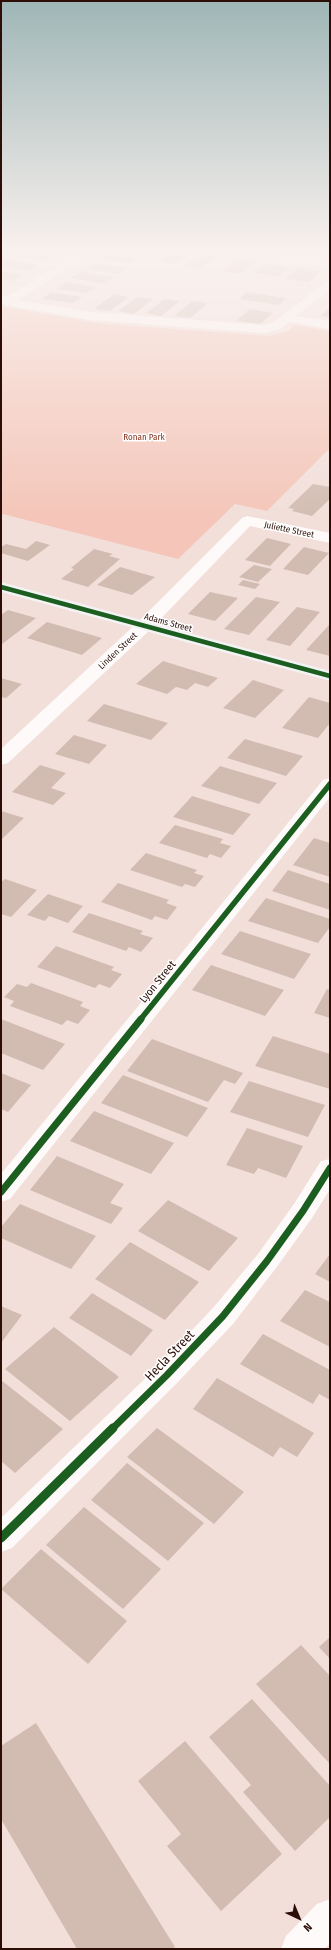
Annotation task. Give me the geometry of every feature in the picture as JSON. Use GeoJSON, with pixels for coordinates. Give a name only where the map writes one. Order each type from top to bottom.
{"type":"FeatureCollection","features":[{"type":"Feature","properties":{"kind":"main road","name":"Adams Street"},"geometry":{"type":"LineString","coordinates":[[1,587],[330,676]]}},
{"type":"Feature","properties":{"kind":"street","name":"Juliette Street"},"geometry":{"type":"LineString","coordinates":[[248,521],[330,538]]}},
{"type":"Feature","properties":{"kind":"street","name":"Linden Street"},"geometry":{"type":"LineString","coordinates":[[1,759],[144,626],[248,521]]}},
{"type":"Feature","properties":{"kind":"street","name":"Lyon Street"},"geometry":{"type":"LineString","coordinates":[[1,1192],[330,784]]}},
{"type":"Feature","properties":{"kind":"street","name":"Hecla Street"},"geometry":{"type":"LineString","coordinates":[[1,1538],[167,1375],[223,1316],[267,1261],[303,1211],[330,1168]]}},
{"type":"Feature","properties":{"kind":"street"},"geometry":{"type":"LineString","coordinates":[[299,1949],[330,1917]]}},
{"type":"Feature","properties":{"kind":"green space","name":"Ronan Park"},"geometry":{"type":"Polygon","coordinates":[[[1,341],[330,341],[330,448],[267,511],[235,504],[178,559],[3,514],[1,516],[1,341]]]}},
{"type":"Feature","properties":{"kind":"building"},"geometry":{"type":"Polygon","coordinates":[[[313,484],[330,487],[330,499],[312,516],[292,511],[294,509],[288,508],[313,484]]]}},
{"type":"Feature","properties":{"kind":"building"},"geometry":{"type":"Polygon","coordinates":[[[267,538],[291,544],[270,566],[245,560],[267,538]]]}},
{"type":"Feature","properties":{"kind":"building"},"geometry":{"type":"Polygon","coordinates":[[[36,541],[50,545],[28,561],[1,553],[1,547],[6,544],[26,549],[36,541]]]}},
{"type":"Feature","properties":{"kind":"building"},"geometry":{"type":"Polygon","coordinates":[[[304,547],[329,553],[308,575],[283,569],[304,547]]]}},
{"type":"Feature","properties":{"kind":"building"},"geometry":{"type":"Polygon","coordinates":[[[94,549],[113,554],[109,556],[120,559],[88,587],[61,579],[74,569],[71,568],[94,549]]]}},
{"type":"Feature","properties":{"kind":"building"},"geometry":{"type":"Polygon","coordinates":[[[254,565],[272,569],[258,582],[239,577],[254,565]]]}},
{"type":"Feature","properties":{"kind":"building"},"geometry":{"type":"Polygon","coordinates":[[[120,567],[155,577],[132,595],[97,585],[120,567]]]}},
{"type":"Feature","properties":{"kind":"building"},"geometry":{"type":"Polygon","coordinates":[[[243,580],[260,584],[255,589],[238,585],[243,580]]]}},
{"type":"Feature","properties":{"kind":"building"},"geometry":{"type":"Polygon","coordinates":[[[210,592],[238,598],[215,621],[188,614],[210,592]]]}},
{"type":"Feature","properties":{"kind":"building"},"geometry":{"type":"Polygon","coordinates":[[[256,597],[280,602],[249,635],[224,629],[256,597]]]}},
{"type":"Feature","properties":{"kind":"building"},"geometry":{"type":"Polygon","coordinates":[[[297,607],[320,612],[290,646],[266,640],[297,607]]]}},
{"type":"Feature","properties":{"kind":"building"},"geometry":{"type":"Polygon","coordinates":[[[8,610],[36,618],[1,645],[1,615],[8,610]]]}},
{"type":"Feature","properties":{"kind":"building"},"geometry":{"type":"Polygon","coordinates":[[[47,622],[102,638],[82,655],[27,638],[47,622]]]}},
{"type":"Feature","properties":{"kind":"building"},"geometry":{"type":"Polygon","coordinates":[[[330,624],[330,656],[306,650],[330,624]]]}},
{"type":"Feature","properties":{"kind":"building"},"geometry":{"type":"Polygon","coordinates":[[[163,661],[218,678],[208,687],[195,683],[187,690],[176,687],[167,694],[136,684],[163,661]]]}},
{"type":"Feature","properties":{"kind":"building"},"geometry":{"type":"Polygon","coordinates":[[[1,678],[22,684],[6,698],[1,697],[1,678]]]}},
{"type":"Feature","properties":{"kind":"building"},"geometry":{"type":"Polygon","coordinates":[[[253,680],[284,690],[255,718],[223,708],[253,680]]]}},
{"type":"Feature","properties":{"kind":"building"},"geometry":{"type":"Polygon","coordinates":[[[309,697],[330,703],[330,723],[318,738],[282,728],[309,697]]]}},
{"type":"Feature","properties":{"kind":"building"},"geometry":{"type":"Polygon","coordinates":[[[104,704],[168,723],[151,740],[87,721],[104,704]]]}},
{"type":"Feature","properties":{"kind":"building"},"geometry":{"type":"Polygon","coordinates":[[[74,735],[107,745],[89,764],[55,754],[74,735]]]}},
{"type":"Feature","properties":{"kind":"building"},"geometry":{"type":"Polygon","coordinates":[[[245,739],[303,756],[286,776],[227,758],[245,739]]]}},
{"type":"Feature","properties":{"kind":"building"},"geometry":{"type":"Polygon","coordinates":[[[40,765],[66,773],[51,788],[66,793],[53,805],[12,792],[40,765]]]}},
{"type":"Feature","properties":{"kind":"building"},"geometry":{"type":"Polygon","coordinates":[[[220,766],[277,783],[259,804],[201,786],[220,766]]]}},
{"type":"Feature","properties":{"kind":"building"},"geometry":{"type":"Polygon","coordinates":[[[192,796],[251,814],[233,835],[173,817],[192,796]]]}},
{"type":"Feature","properties":{"kind":"building"},"geometry":{"type":"Polygon","coordinates":[[[1,811],[24,818],[1,840],[1,811]]]}},
{"type":"Feature","properties":{"kind":"building"},"geometry":{"type":"Polygon","coordinates":[[[175,825],[223,839],[220,843],[231,846],[221,858],[210,854],[207,858],[159,843],[175,825]]]}},
{"type":"Feature","properties":{"kind":"building"},"geometry":{"type":"Polygon","coordinates":[[[314,838],[330,843],[330,877],[293,865],[314,838]]]}},
{"type":"Feature","properties":{"kind":"building"},"geometry":{"type":"Polygon","coordinates":[[[146,853],[197,870],[194,873],[204,876],[195,887],[185,884],[182,887],[130,870],[146,853]]]}},
{"type":"Feature","properties":{"kind":"building"},"geometry":{"type":"Polygon","coordinates":[[[288,870],[330,884],[330,910],[272,891],[288,870]]]}},
{"type":"Feature","properties":{"kind":"building"},"geometry":{"type":"Polygon","coordinates":[[[5,879],[37,890],[11,917],[1,914],[1,882],[5,879]]]}},
{"type":"Feature","properties":{"kind":"building"},"geometry":{"type":"Polygon","coordinates":[[[118,883],[169,900],[166,903],[177,907],[167,920],[155,916],[152,920],[101,902],[118,883]]]}},
{"type":"Feature","properties":{"kind":"building"},"geometry":{"type":"Polygon","coordinates":[[[48,894],[83,906],[68,923],[49,916],[45,921],[27,915],[48,894]]]}},
{"type":"Feature","properties":{"kind":"building"},"geometry":{"type":"Polygon","coordinates":[[[266,898],[330,919],[330,927],[318,943],[248,921],[266,898]]]}},
{"type":"Feature","properties":{"kind":"building"},"geometry":{"type":"Polygon","coordinates":[[[89,913],[143,931],[140,934],[153,938],[141,952],[129,947],[126,951],[72,932],[89,913]]]}},
{"type":"Feature","properties":{"kind":"building"},"geometry":{"type":"Polygon","coordinates":[[[240,931],[311,954],[294,979],[221,954],[240,931]]]}},
{"type":"Feature","properties":{"kind":"building"},"geometry":{"type":"Polygon","coordinates":[[[56,946],[114,967],[111,970],[122,974],[110,988],[99,984],[95,988],[37,967],[56,946]]]}},
{"type":"Feature","properties":{"kind":"building"},"geometry":{"type":"Polygon","coordinates":[[[211,965],[284,990],[265,1016],[192,990],[211,965]]]}},
{"type":"Feature","properties":{"kind":"building"},"geometry":{"type":"Polygon","coordinates":[[[31,983],[83,1002],[80,1006],[90,1010],[78,1024],[67,1020],[62,1025],[10,1006],[14,1001],[4,997],[17,984],[27,987],[31,983]]]}},
{"type":"Feature","properties":{"kind":"building"},"geometry":{"type":"Polygon","coordinates":[[[327,989],[330,990],[330,1018],[314,1013],[327,989]]]}},
{"type":"Feature","properties":{"kind":"building"},"geometry":{"type":"Polygon","coordinates":[[[1,1019],[65,1044],[43,1070],[1,1053],[1,1019]]]}},
{"type":"Feature","properties":{"kind":"building"},"geometry":{"type":"Polygon","coordinates":[[[273,1036],[330,1054],[330,1089],[255,1066],[273,1036]]]}},
{"type":"Feature","properties":{"kind":"building"},"geometry":{"type":"Polygon","coordinates":[[[152,1039],[243,1073],[235,1084],[224,1080],[208,1102],[127,1071],[152,1039]]]}},
{"type":"Feature","properties":{"kind":"building"},"geometry":{"type":"Polygon","coordinates":[[[1,1073],[31,1085],[8,1112],[1,1109],[1,1073]]]}},
{"type":"Feature","properties":{"kind":"building"},"geometry":{"type":"Polygon","coordinates":[[[123,1075],[208,1108],[187,1137],[101,1103],[123,1075]]]}},
{"type":"Feature","properties":{"kind":"building"},"geometry":{"type":"Polygon","coordinates":[[[249,1081],[325,1105],[308,1137],[230,1112],[249,1081]]]}},
{"type":"Feature","properties":{"kind":"building"},"geometry":{"type":"Polygon","coordinates":[[[94,1111],[174,1143],[151,1174],[70,1141],[94,1111]]]}},
{"type":"Feature","properties":{"kind":"building"},"geometry":{"type":"Polygon","coordinates":[[[247,1128],[303,1146],[286,1178],[258,1168],[254,1174],[226,1165],[247,1128]]]}},
{"type":"Feature","properties":{"kind":"building"},"geometry":{"type":"Polygon","coordinates":[[[57,1156],[124,1184],[110,1203],[123,1208],[111,1224],[30,1190],[57,1156]]]}},
{"type":"Feature","properties":{"kind":"building"},"geometry":{"type":"Polygon","coordinates":[[[168,1200],[238,1238],[209,1271],[138,1231],[168,1200]]]}},
{"type":"Feature","properties":{"kind":"building"},"geometry":{"type":"Polygon","coordinates":[[[20,1204],[96,1236],[71,1269],[1,1238],[1,1227],[20,1204]]]}},
{"type":"Feature","properties":{"kind":"building"},"geometry":{"type":"Polygon","coordinates":[[[130,1242],[199,1282],[165,1320],[95,1279],[130,1242]]]}},
{"type":"Feature","properties":{"kind":"building"},"geometry":{"type":"Polygon","coordinates":[[[330,1254],[330,1282],[315,1274],[330,1254]]]}},
{"type":"Feature","properties":{"kind":"building"},"geometry":{"type":"Polygon","coordinates":[[[305,1290],[330,1302],[330,1347],[280,1321],[305,1290]]]}},
{"type":"Feature","properties":{"kind":"building"},"geometry":{"type":"Polygon","coordinates":[[[92,1293],[153,1330],[131,1356],[69,1318],[92,1293]]]}},
{"type":"Feature","properties":{"kind":"building"},"geometry":{"type":"Polygon","coordinates":[[[1,1306],[22,1315],[1,1343],[1,1306]]]}},
{"type":"Feature","properties":{"kind":"building"},"geometry":{"type":"Polygon","coordinates":[[[54,1327],[119,1377],[70,1421],[5,1369],[54,1327]]]}},
{"type":"Feature","properties":{"kind":"building"},"geometry":{"type":"Polygon","coordinates":[[[263,1334],[330,1370],[330,1400],[319,1394],[313,1404],[240,1364],[263,1334]]]}},
{"type":"Feature","properties":{"kind":"building"},"geometry":{"type":"Polygon","coordinates":[[[217,1378],[314,1433],[297,1457],[280,1447],[273,1457],[193,1409],[217,1378]]]}},
{"type":"Feature","properties":{"kind":"building"},"geometry":{"type":"Polygon","coordinates":[[[1,1380],[63,1429],[15,1473],[1,1461],[1,1380]]]}},
{"type":"Feature","properties":{"kind":"building"},"geometry":{"type":"Polygon","coordinates":[[[157,1428],[244,1492],[214,1524],[127,1457],[157,1428]]]}},
{"type":"Feature","properties":{"kind":"building"},"geometry":{"type":"Polygon","coordinates":[[[127,1463],[204,1523],[168,1561],[91,1500],[127,1463]]]}},
{"type":"Feature","properties":{"kind":"building"},"geometry":{"type":"Polygon","coordinates":[[[84,1507],[161,1569],[123,1609],[46,1545],[84,1507]]]}},
{"type":"Feature","properties":{"kind":"building"},"geometry":{"type":"Polygon","coordinates":[[[41,1549],[127,1621],[88,1664],[1,1589],[41,1549]]]}},
{"type":"Feature","properties":{"kind":"building"},"geometry":{"type":"Polygon","coordinates":[[[330,1637],[330,1659],[319,1647],[330,1637]]]}},
{"type":"Feature","properties":{"kind":"building"},"geometry":{"type":"Polygon","coordinates":[[[301,1645],[330,1676],[330,1764],[256,1684],[301,1645]]]}},
{"type":"Feature","properties":{"kind":"building"},"geometry":{"type":"Polygon","coordinates":[[[252,1699],[330,1786],[330,1817],[295,1851],[243,1792],[251,1785],[209,1737],[252,1699]]]}},
{"type":"Feature","properties":{"kind":"building"},"geometry":{"type":"Polygon","coordinates":[[[36,1723],[175,1947],[172,1949],[77,1949],[1,1819],[1,1746],[36,1723]]]}},
{"type":"Feature","properties":{"kind":"building"},"geometry":{"type":"Polygon","coordinates":[[[185,1741],[282,1854],[221,1911],[167,1846],[181,1834],[138,1781],[185,1741]]]}},
{"type":"Feature","properties":{"kind":"cycle path"},"geometry":{"type":"LineString","coordinates":[[1,587],[330,676]]}},
{"type":"Feature","properties":{"kind":"cycle path"},"geometry":{"type":"LineString","coordinates":[[1,1192],[330,784]]}},
{"type":"Feature","properties":{"kind":"cycle path"},"geometry":{"type":"LineString","coordinates":[[1,1538],[167,1375],[223,1316],[267,1261],[303,1211],[330,1168]]}}]}
